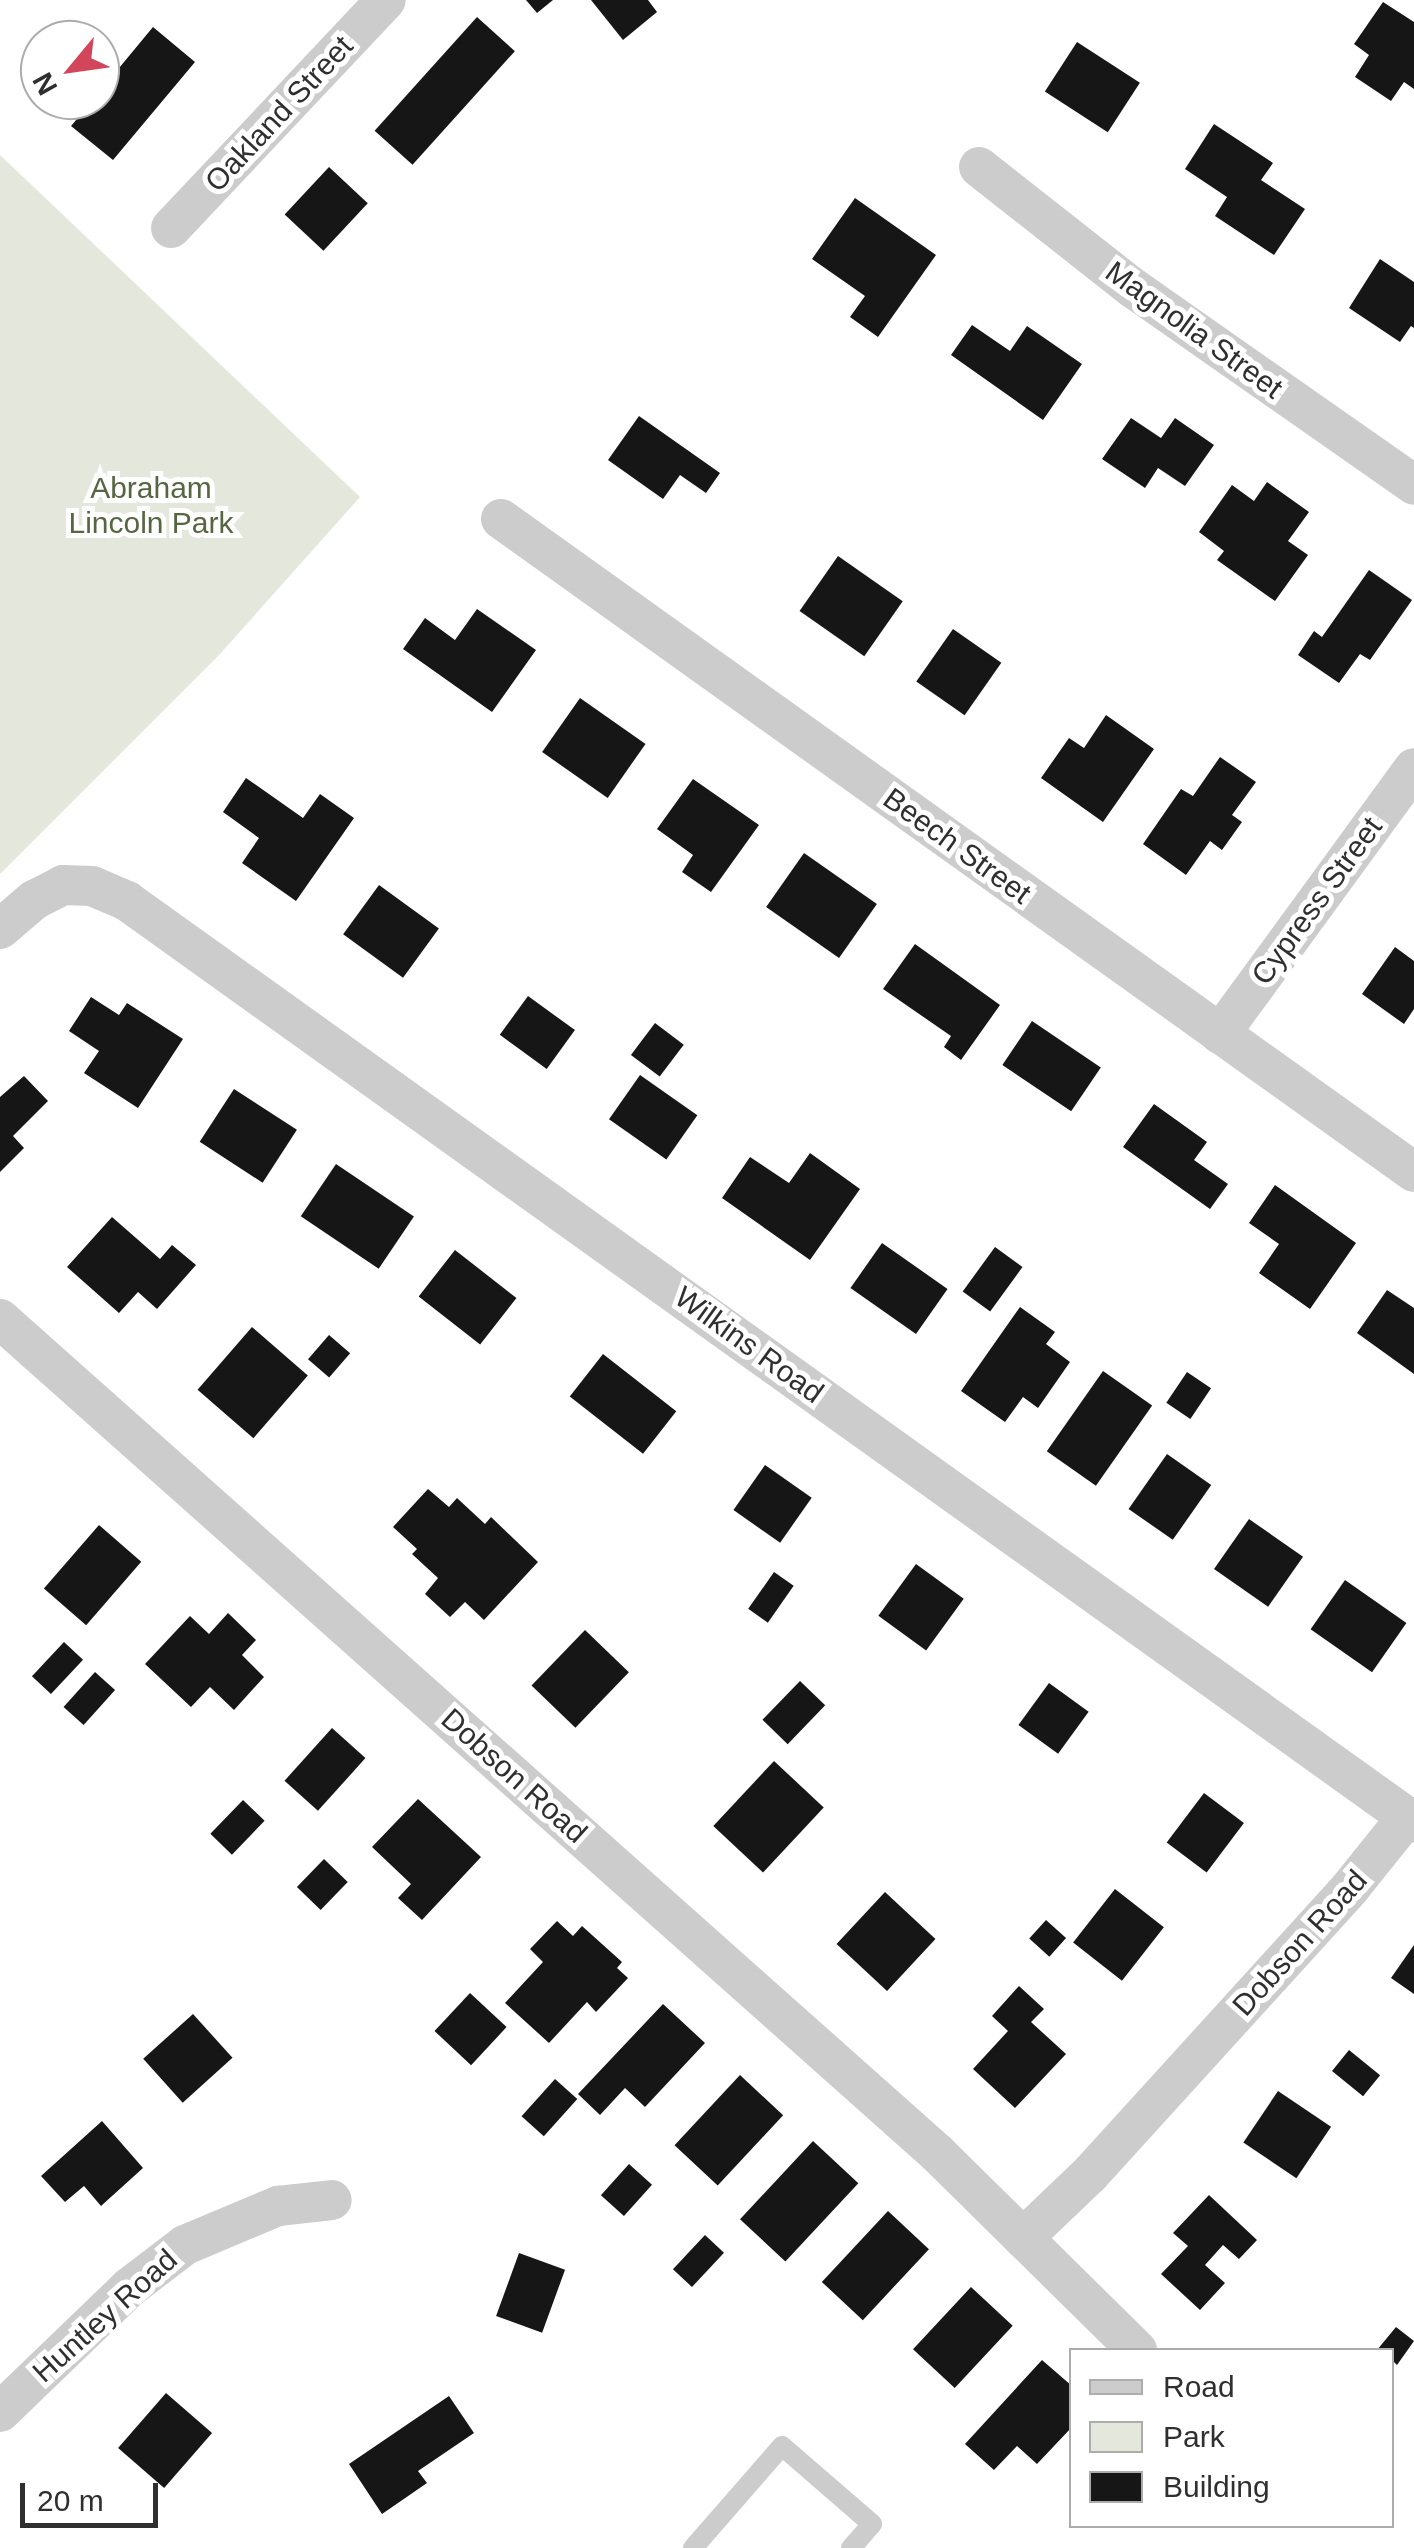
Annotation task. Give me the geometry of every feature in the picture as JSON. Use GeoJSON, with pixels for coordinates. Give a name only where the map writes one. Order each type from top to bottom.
{"type":"FeatureCollection","features":[{"type":"Feature","properties":{"kind":"street","name":"Oakland Street"},"geometry":{"type":"LineString","coordinates":[[172,228],[386,0]]}},
{"type":"Feature","properties":{"kind":"street","name":"Magnolia Street"},"geometry":{"type":"LineString","coordinates":[[979,166],[1134,288],[1414,486]]}},
{"type":"Feature","properties":{"kind":"street","name":"Beech Street"},"geometry":{"type":"LineString","coordinates":[[501,519],[1414,1172]]}},
{"type":"Feature","properties":{"kind":"street","name":"Cypress Street"},"geometry":{"type":"LineString","coordinates":[[1220,1034],[1414,768]]}},
{"type":"Feature","properties":{"kind":"street","name":"Wilkins Road"},"geometry":{"type":"LineString","coordinates":[[0,929],[47,892],[77,883],[110,892],[144,912],[1410,1819]]}},
{"type":"Feature","properties":{"kind":"street","name":"Dobson Road"},"geometry":{"type":"LineString","coordinates":[[0,1319],[938,2153],[1135,2348]]}},
{"type":"Feature","properties":{"kind":"street","name":"Dobson Road"},"geometry":{"type":"LineString","coordinates":[[1023,2238],[1103,2160],[1410,1819]]}},
{"type":"Feature","properties":{"kind":"street","name":"Huntley Road"},"geometry":{"type":"LineString","coordinates":[[0,2412],[102,2312],[185,2245],[278,2206],[332,2200]]}},
{"type":"Feature","properties":{"kind":"lane"},"geometry":{"type":"LineString","coordinates":[[693,2548],[782,2446],[872,2524],[851,2548]]}},
{"type":"Feature","properties":{"kind":"green space","name":"Abraham Lincoln Park"},"geometry":{"type":"Polygon","coordinates":[[[0,155],[360,497],[220,654],[0,874],[0,155]]]}},
{"type":"Feature","properties":{"kind":"building"},"geometry":{"type":"Polygon","coordinates":[[[526,0],[553,0],[537,13],[526,0]]]}},
{"type":"Feature","properties":{"kind":"building"},"geometry":{"type":"Polygon","coordinates":[[[591,0],[648,0],[657,12],[623,40],[591,0]]]}},
{"type":"Feature","properties":{"kind":"building"},"geometry":{"type":"Polygon","coordinates":[[[1383,2],[1414,22],[1414,89],[1404,82],[1391,101],[1355,77],[1369,55],[1354,44],[1383,2]]]}},
{"type":"Feature","properties":{"kind":"building"},"geometry":{"type":"Polygon","coordinates":[[[477,17],[515,51],[413,165],[375,131],[477,17]]]}},
{"type":"Feature","properties":{"kind":"building"},"geometry":{"type":"Polygon","coordinates":[[[153,27],[195,62],[113,160],[71,126],[76,120],[120,120],[120,67],[153,27]]]}},
{"type":"Feature","properties":{"kind":"building"},"geometry":{"type":"Polygon","coordinates":[[[1077,42],[1140,83],[1108,132],[1045,91],[1077,42]]]}},
{"type":"Feature","properties":{"kind":"building"},"geometry":{"type":"Polygon","coordinates":[[[1214,124],[1273,163],[1261,180],[1305,209],[1274,255],[1215,216],[1227,197],[1185,169],[1214,124]]]}},
{"type":"Feature","properties":{"kind":"building"},"geometry":{"type":"Polygon","coordinates":[[[329,167],[368,203],[323,251],[285,215],[329,167]]]}},
{"type":"Feature","properties":{"kind":"building"},"geometry":{"type":"Polygon","coordinates":[[[855,198],[936,255],[878,337],[850,317],[865,296],[812,259],[855,198]]]}},
{"type":"Feature","properties":{"kind":"building"},"geometry":{"type":"Polygon","coordinates":[[[1380,259],[1414,282],[1414,328],[1411,326],[1400,342],[1349,308],[1380,259]]]}},
{"type":"Feature","properties":{"kind":"building"},"geometry":{"type":"Polygon","coordinates":[[[972,325],[1010,351],[1027,326],[1082,364],[1043,420],[951,355],[972,325]]]}},
{"type":"Feature","properties":{"kind":"building"},"geometry":{"type":"Polygon","coordinates":[[[639,416],[720,473],[706,493],[680,475],[663,499],[608,460],[639,416]]]}},
{"type":"Feature","properties":{"kind":"building"},"geometry":{"type":"Polygon","coordinates":[[[1131,418],[1161,438],[1175,418],[1214,445],[1185,486],[1158,468],[1145,488],[1102,459],[1131,418]]]}},
{"type":"Feature","properties":{"kind":"building"},"geometry":{"type":"Polygon","coordinates":[[[1267,482],[1309,512],[1288,541],[1308,555],[1275,601],[1217,560],[1224,551],[1199,532],[1232,485],[1254,501],[1267,482]]]}},
{"type":"Feature","properties":{"kind":"building"},"geometry":{"type":"Polygon","coordinates":[[[838,556],[903,601],[864,656],[800,611],[838,556]]]}},
{"type":"Feature","properties":{"kind":"building"},"geometry":{"type":"Polygon","coordinates":[[[1369,570],[1412,600],[1370,660],[1360,654],[1339,683],[1298,655],[1314,631],[1322,637],[1369,570]]]}},
{"type":"Feature","properties":{"kind":"building"},"geometry":{"type":"Polygon","coordinates":[[[477,609],[536,650],[492,712],[403,649],[425,618],[455,640],[477,609]]]}},
{"type":"Feature","properties":{"kind":"building"},"geometry":{"type":"Polygon","coordinates":[[[953,629],[1001,663],[965,715],[916,681],[953,629]]]}},
{"type":"Feature","properties":{"kind":"building"},"geometry":{"type":"Polygon","coordinates":[[[580,698],[646,744],[608,798],[542,752],[580,698]]]}},
{"type":"Feature","properties":{"kind":"building"},"geometry":{"type":"Polygon","coordinates":[[[1106,715],[1154,749],[1103,822],[1041,778],[1069,738],[1084,748],[1106,715]]]}},
{"type":"Feature","properties":{"kind":"building"},"geometry":{"type":"Polygon","coordinates":[[[1220,757],[1256,782],[1232,815],[1242,822],[1222,850],[1210,841],[1186,875],[1143,844],[1181,789],[1193,796],[1220,757]]]}},
{"type":"Feature","properties":{"kind":"building"},"geometry":{"type":"Polygon","coordinates":[[[246,778],[303,818],[320,794],[354,818],[296,901],[242,863],[259,838],[223,812],[246,778]]]}},
{"type":"Feature","properties":{"kind":"building"},"geometry":{"type":"Polygon","coordinates":[[[693,779],[759,825],[711,892],[682,872],[693,855],[657,829],[693,779]]]}},
{"type":"Feature","properties":{"kind":"building"},"geometry":{"type":"Polygon","coordinates":[[[804,853],[877,904],[839,958],[766,907],[804,853]]]}},
{"type":"Feature","properties":{"kind":"building"},"geometry":{"type":"Polygon","coordinates":[[[379,885],[439,928],[403,978],[343,934],[379,885]]]}},
{"type":"Feature","properties":{"kind":"building"},"geometry":{"type":"Polygon","coordinates":[[[915,944],[1000,1005],[961,1060],[944,1047],[951,1036],[883,989],[915,944]]]}},
{"type":"Feature","properties":{"kind":"building"},"geometry":{"type":"Polygon","coordinates":[[[1395,947],[1414,961],[1414,1009],[1404,1024],[1362,994],[1395,947]]]}},
{"type":"Feature","properties":{"kind":"building"},"geometry":{"type":"Polygon","coordinates":[[[528,996],[575,1030],[547,1069],[500,1035],[528,996]]]}},
{"type":"Feature","properties":{"kind":"building"},"geometry":{"type":"Polygon","coordinates":[[[91,997],[119,1015],[127,1003],[183,1039],[138,1108],[84,1073],[99,1051],[69,1031],[91,997]]]}},
{"type":"Feature","properties":{"kind":"building"},"geometry":{"type":"Polygon","coordinates":[[[1032,1021],[1101,1067],[1071,1111],[1002,1065],[1032,1021]]]}},
{"type":"Feature","properties":{"kind":"building"},"geometry":{"type":"Polygon","coordinates":[[[655,1023],[684,1045],[660,1077],[631,1055],[655,1023]]]}},
{"type":"Feature","properties":{"kind":"building"},"geometry":{"type":"Polygon","coordinates":[[[640,1075],[697,1115],[666,1159],[609,1119],[640,1075]]]}},
{"type":"Feature","properties":{"kind":"building"},"geometry":{"type":"Polygon","coordinates":[[[24,1076],[48,1101],[13,1136],[24,1148],[0,1172],[0,1097],[24,1076]]]}},
{"type":"Feature","properties":{"kind":"building"},"geometry":{"type":"Polygon","coordinates":[[[234,1089],[297,1130],[263,1183],[200,1142],[234,1089]]]}},
{"type":"Feature","properties":{"kind":"building"},"geometry":{"type":"Polygon","coordinates":[[[1154,1104],[1207,1142],[1194,1160],[1228,1184],[1210,1209],[1123,1147],[1154,1104]]]}},
{"type":"Feature","properties":{"kind":"building"},"geometry":{"type":"Polygon","coordinates":[[[810,1153],[860,1189],[810,1260],[722,1198],[750,1157],[789,1183],[810,1153]]]}},
{"type":"Feature","properties":{"kind":"building"},"geometry":{"type":"Polygon","coordinates":[[[336,1164],[414,1217],[379,1269],[301,1216],[336,1164]]]}},
{"type":"Feature","properties":{"kind":"building"},"geometry":{"type":"Polygon","coordinates":[[[1275,1185],[1356,1243],[1310,1309],[1259,1273],[1279,1244],[1249,1223],[1275,1185]]]}},
{"type":"Feature","properties":{"kind":"building"},"geometry":{"type":"Polygon","coordinates":[[[112,1217],[160,1259],[172,1245],[196,1265],[157,1309],[138,1292],[119,1313],[67,1267],[112,1217]]]}},
{"type":"Feature","properties":{"kind":"building"},"geometry":{"type":"Polygon","coordinates":[[[882,1243],[948,1289],[916,1334],[850,1288],[882,1243]]]}},
{"type":"Feature","properties":{"kind":"building"},"geometry":{"type":"Polygon","coordinates":[[[995,1247],[1023,1267],[990,1311],[963,1291],[995,1247]]]}},
{"type":"Feature","properties":{"kind":"building"},"geometry":{"type":"Polygon","coordinates":[[[455,1250],[516,1298],[480,1345],[419,1296],[455,1250]]]}},
{"type":"Feature","properties":{"kind":"building"},"geometry":{"type":"Polygon","coordinates":[[[1387,1290],[1414,1308],[1414,1374],[1357,1333],[1387,1290]]]}},
{"type":"Feature","properties":{"kind":"building"},"geometry":{"type":"Polygon","coordinates":[[[1020,1307],[1055,1332],[1046,1344],[1070,1362],[1038,1408],[1023,1397],[1005,1422],[961,1391],[1020,1307]]]}},
{"type":"Feature","properties":{"kind":"building"},"geometry":{"type":"Polygon","coordinates":[[[252,1327],[308,1376],[253,1438],[198,1390],[252,1327]]]}},
{"type":"Feature","properties":{"kind":"building"},"geometry":{"type":"Polygon","coordinates":[[[329,1335],[350,1353],[329,1378],[308,1359],[329,1335]]]}},
{"type":"Feature","properties":{"kind":"building"},"geometry":{"type":"Polygon","coordinates":[[[603,1354],[676,1411],[643,1454],[570,1397],[603,1354]]]}},
{"type":"Feature","properties":{"kind":"building"},"geometry":{"type":"Polygon","coordinates":[[[1103,1371],[1152,1405],[1096,1486],[1047,1451],[1103,1371]]]}},
{"type":"Feature","properties":{"kind":"building"},"geometry":{"type":"Polygon","coordinates":[[[1187,1372],[1211,1388],[1190,1419],[1166,1403],[1187,1372]]]}},
{"type":"Feature","properties":{"kind":"building"},"geometry":{"type":"Polygon","coordinates":[[[1167,1454],[1211,1485],[1173,1540],[1129,1509],[1167,1454]]]}},
{"type":"Feature","properties":{"kind":"building"},"geometry":{"type":"Polygon","coordinates":[[[765,1465],[812,1498],[780,1543],[733,1510],[765,1465]]]}},
{"type":"Feature","properties":{"kind":"building"},"geometry":{"type":"Polygon","coordinates":[[[428,1489],[449,1507],[457,1498],[485,1524],[491,1517],[538,1562],[484,1620],[465,1602],[450,1617],[425,1594],[438,1578],[412,1554],[417,1549],[393,1527],[428,1489]]]}},
{"type":"Feature","properties":{"kind":"building"},"geometry":{"type":"Polygon","coordinates":[[[1249,1519],[1303,1557],[1268,1607],[1214,1569],[1249,1519]]]}},
{"type":"Feature","properties":{"kind":"building"},"geometry":{"type":"Polygon","coordinates":[[[99,1525],[141,1562],[86,1625],[44,1588],[99,1525]]]}},
{"type":"Feature","properties":{"kind":"building"},"geometry":{"type":"Polygon","coordinates":[[[916,1564],[964,1599],[926,1650],[878,1616],[916,1564]]]}},
{"type":"Feature","properties":{"kind":"building"},"geometry":{"type":"Polygon","coordinates":[[[774,1572],[794,1586],[768,1623],[748,1609],[774,1572]]]}},
{"type":"Feature","properties":{"kind":"building"},"geometry":{"type":"Polygon","coordinates":[[[1345,1580],[1406,1623],[1372,1672],[1311,1629],[1345,1580]]]}},
{"type":"Feature","properties":{"kind":"building"},"geometry":{"type":"Polygon","coordinates":[[[228,1613],[256,1640],[242,1655],[264,1677],[234,1710],[210,1687],[191,1707],[145,1664],[190,1616],[209,1634],[228,1613]]]}},
{"type":"Feature","properties":{"kind":"building"},"geometry":{"type":"Polygon","coordinates":[[[585,1630],[629,1672],[575,1728],[532,1685],[585,1630]]]}},
{"type":"Feature","properties":{"kind":"building"},"geometry":{"type":"Polygon","coordinates":[[[64,1642],[83,1660],[51,1694],[32,1676],[64,1642]]]}},
{"type":"Feature","properties":{"kind":"building"},"geometry":{"type":"Polygon","coordinates":[[[95,1672],[115,1690],[84,1725],[64,1707],[95,1672]]]}},
{"type":"Feature","properties":{"kind":"building"},"geometry":{"type":"Polygon","coordinates":[[[800,1681],[825,1705],[788,1744],[762,1720],[800,1681]]]}},
{"type":"Feature","properties":{"kind":"building"},"geometry":{"type":"Polygon","coordinates":[[[1049,1683],[1089,1712],[1058,1754],[1018,1725],[1049,1683]]]}},
{"type":"Feature","properties":{"kind":"building"},"geometry":{"type":"Polygon","coordinates":[[[332,1728],[365,1758],[318,1811],[284,1781],[332,1728]]]}},
{"type":"Feature","properties":{"kind":"building"},"geometry":{"type":"Polygon","coordinates":[[[774,1761],[824,1807],[763,1872],[713,1826],[774,1761]]]}},
{"type":"Feature","properties":{"kind":"building"},"geometry":{"type":"Polygon","coordinates":[[[1204,1793],[1244,1823],[1207,1873],[1167,1843],[1204,1793]]]}},
{"type":"Feature","properties":{"kind":"building"},"geometry":{"type":"Polygon","coordinates":[[[418,1799],[481,1857],[422,1920],[398,1898],[411,1884],[372,1847],[418,1799]]]}},
{"type":"Feature","properties":{"kind":"building"},"geometry":{"type":"Polygon","coordinates":[[[243,1800],[265,1821],[232,1855],[210,1834],[243,1800]]]}},
{"type":"Feature","properties":{"kind":"building"},"geometry":{"type":"Polygon","coordinates":[[[324,1859],[348,1882],[321,1910],[297,1887],[324,1859]]]}},
{"type":"Feature","properties":{"kind":"building"},"geometry":{"type":"Polygon","coordinates":[[[1115,1889],[1164,1927],[1122,1981],[1073,1943],[1115,1889]]]}},
{"type":"Feature","properties":{"kind":"building"},"geometry":{"type":"Polygon","coordinates":[[[885,1892],[935,1939],[887,1991],[837,1944],[885,1892]]]}},
{"type":"Feature","properties":{"kind":"building"},"geometry":{"type":"Polygon","coordinates":[[[1046,1920],[1066,1938],[1049,1957],[1029,1939],[1046,1920]]]}},
{"type":"Feature","properties":{"kind":"building"},"geometry":{"type":"Polygon","coordinates":[[[557,1921],[573,1936],[582,1926],[622,1962],[617,1968],[628,1978],[596,2012],[587,2002],[549,2043],[505,2003],[543,1962],[530,1949],[557,1921]]]}},
{"type":"Feature","properties":{"kind":"building"},"geometry":{"type":"Polygon","coordinates":[[[1414,1945],[1414,1994],[1391,1978],[1414,1945]]]}},
{"type":"Feature","properties":{"kind":"building"},"geometry":{"type":"Polygon","coordinates":[[[1019,1986],[1044,2009],[1031,2022],[1066,2054],[1015,2108],[973,2069],[1008,2031],[992,2016],[1019,1986]]]}},
{"type":"Feature","properties":{"kind":"building"},"geometry":{"type":"Polygon","coordinates":[[[470,1993],[507,2027],[471,2065],[435,2031],[470,1993]]]}},
{"type":"Feature","properties":{"kind":"building"},"geometry":{"type":"Polygon","coordinates":[[[663,2004],[705,2043],[645,2107],[625,2088],[600,2115],[578,2094],[663,2004]]]}},
{"type":"Feature","properties":{"kind":"building"},"geometry":{"type":"Polygon","coordinates":[[[193,2014],[232,2058],[183,2103],[143,2059],[193,2014]]]}},
{"type":"Feature","properties":{"kind":"building"},"geometry":{"type":"Polygon","coordinates":[[[1349,2050],[1380,2075],[1363,2096],[1332,2071],[1349,2050]]]}},
{"type":"Feature","properties":{"kind":"building"},"geometry":{"type":"Polygon","coordinates":[[[740,2075],[783,2115],[718,2185],[675,2145],[740,2075]]]}},
{"type":"Feature","properties":{"kind":"building"},"geometry":{"type":"Polygon","coordinates":[[[555,2079],[577,2099],[544,2136],[522,2116],[555,2079]]]}},
{"type":"Feature","properties":{"kind":"building"},"geometry":{"type":"Polygon","coordinates":[[[1278,2091],[1331,2127],[1296,2178],[1243,2142],[1278,2091]]]}},
{"type":"Feature","properties":{"kind":"building"},"geometry":{"type":"Polygon","coordinates":[[[102,2121],[143,2168],[101,2206],[84,2186],[65,2202],[41,2176],[102,2121]]]}},
{"type":"Feature","properties":{"kind":"building"},"geometry":{"type":"Polygon","coordinates":[[[813,2141],[858,2183],[785,2262],[740,2219],[813,2141]]]}},
{"type":"Feature","properties":{"kind":"building"},"geometry":{"type":"Polygon","coordinates":[[[629,2164],[652,2185],[624,2216],[601,2195],[629,2164]]]}},
{"type":"Feature","properties":{"kind":"building"},"geometry":{"type":"Polygon","coordinates":[[[1209,2195],[1257,2240],[1239,2259],[1223,2245],[1205,2265],[1225,2283],[1200,2310],[1161,2274],[1188,2246],[1173,2233],[1209,2195]]]}},
{"type":"Feature","properties":{"kind":"building"},"geometry":{"type":"Polygon","coordinates":[[[888,2211],[929,2249],[863,2320],[822,2282],[888,2211]]]}},
{"type":"Feature","properties":{"kind":"building"},"geometry":{"type":"Polygon","coordinates":[[[705,2235],[724,2253],[692,2287],[673,2269],[705,2235]]]}},
{"type":"Feature","properties":{"kind":"building"},"geometry":{"type":"Polygon","coordinates":[[[519,2253],[565,2270],[542,2333],[496,2316],[519,2253]]]}},
{"type":"Feature","properties":{"kind":"building"},"geometry":{"type":"Polygon","coordinates":[[[971,2287],[1013,2326],[955,2388],[913,2349],[971,2287]]]}},
{"type":"Feature","properties":{"kind":"building"},"geometry":{"type":"Polygon","coordinates":[[[1396,2327],[1414,2341],[1397,2365],[1394,2348],[1379,2348],[1396,2327]]]}},
{"type":"Feature","properties":{"kind":"building"},"geometry":{"type":"Polygon","coordinates":[[[1042,2360],[1069,2383],[1069,2430],[1037,2464],[1017,2446],[994,2470],[965,2444],[1042,2360]]]}},
{"type":"Feature","properties":{"kind":"building"},"geometry":{"type":"Polygon","coordinates":[[[166,2393],[212,2433],[164,2488],[118,2448],[166,2393]]]}},
{"type":"Feature","properties":{"kind":"building"},"geometry":{"type":"Polygon","coordinates":[[[449,2396],[474,2433],[418,2471],[427,2483],[382,2514],[349,2464],[449,2396]]]}}]}
